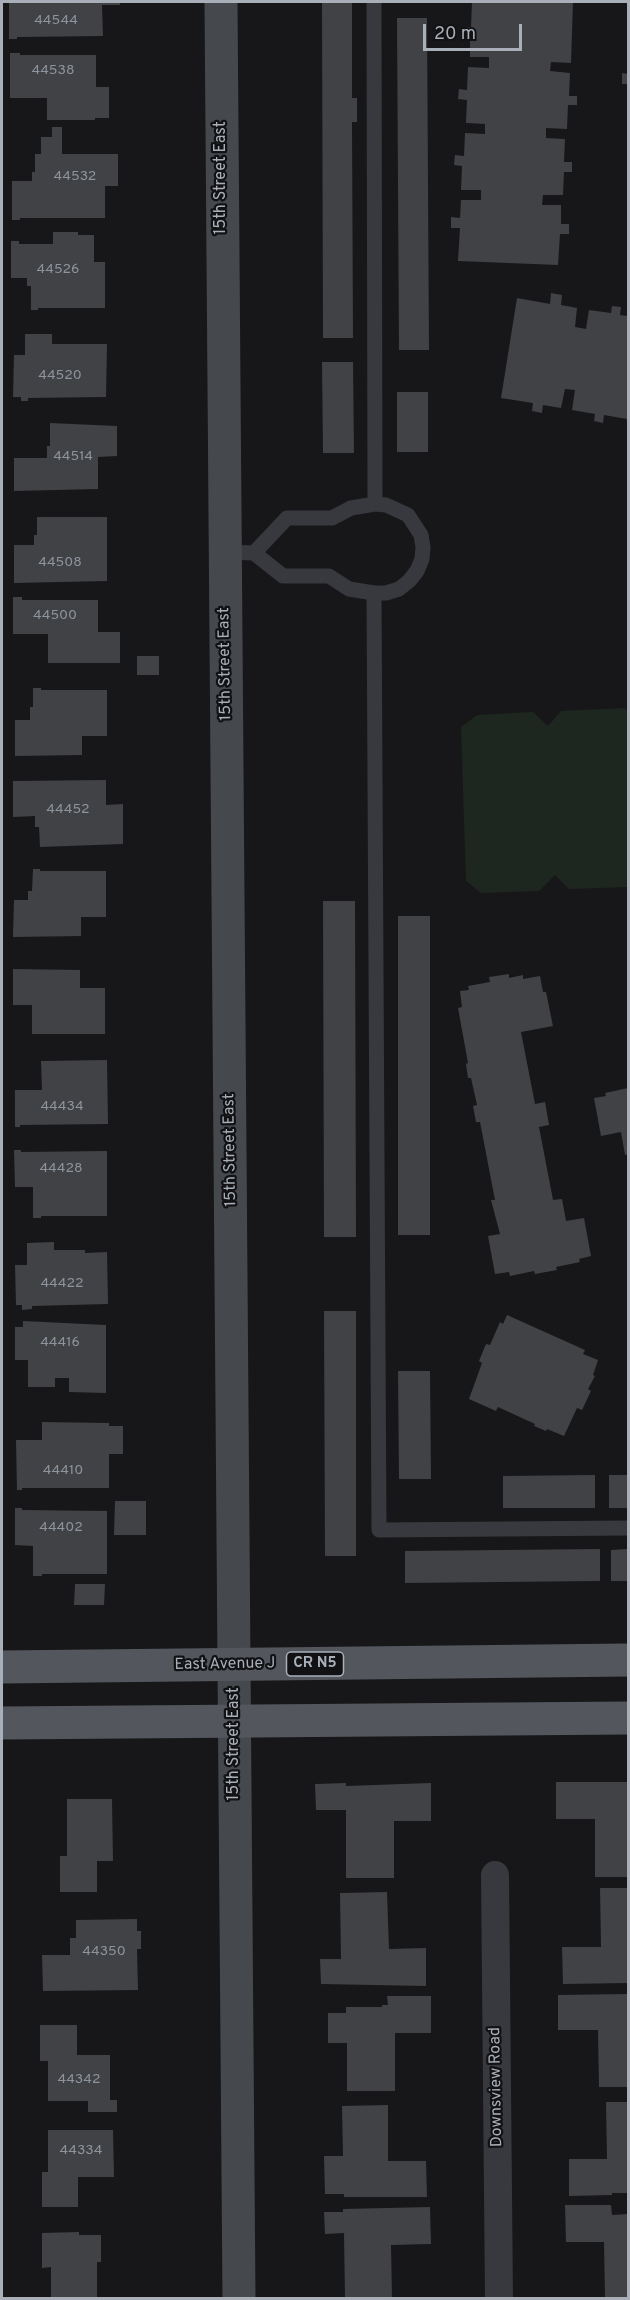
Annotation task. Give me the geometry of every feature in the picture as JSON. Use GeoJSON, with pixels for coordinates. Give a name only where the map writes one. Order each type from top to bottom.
{"type":"FeatureCollection","features":[{"type":"Feature","properties":{"kind":"main road","name":"East Avenue J"},"geometry":{"type":"LineString","coordinates":[[2,1667],[628,1660]]}},
{"type":"Feature","properties":{"kind":"main road"},"geometry":{"type":"LineString","coordinates":[[2,1723],[628,1718]]}},
{"type":"Feature","properties":{"kind":"street","name":"15th Street East"},"geometry":{"type":"LineString","coordinates":[[221,2],[239,552],[236,1665],[233,1721],[239,2298]]}},
{"type":"Feature","properties":{"kind":"street","name":"Downsview Road"},"geometry":{"type":"LineString","coordinates":[[495,1875],[499,2298]]}},
{"type":"Feature","properties":{"kind":"lane"},"geometry":{"type":"LineString","coordinates":[[374,2],[375,504]]}},
{"type":"Feature","properties":{"kind":"lane"},"geometry":{"type":"LineString","coordinates":[[375,504],[387,505],[408,515],[421,535],[422,559],[417,572],[399,589],[387,593],[374,593],[349,589],[329,576],[283,576],[239,552],[287,518],[332,518],[351,508],[375,504]]}},
{"type":"Feature","properties":{"kind":"lane"},"geometry":{"type":"LineString","coordinates":[[374,593],[379,1530],[628,1528]]}},
{"type":"Feature","properties":{"kind":"shaded area"},"geometry":{"type":"Polygon","coordinates":[[[625,708],[628,712],[628,887],[569,889],[555,875],[539,891],[481,893],[466,881],[461,727],[477,715],[533,712],[548,726],[561,711],[625,708]]]}},
{"type":"Feature","properties":{"kind":"building"},"geometry":{"type":"Polygon","coordinates":[[[120,2],[120,5],[102,5],[103,36],[9,39],[9,3],[120,2]]]}},
{"type":"Feature","properties":{"kind":"building"},"geometry":{"type":"Polygon","coordinates":[[[472,2],[573,2],[571,63],[551,62],[550,71],[570,73],[569,96],[577,96],[577,105],[568,105],[567,129],[546,128],[546,138],[565,139],[564,162],[572,162],[572,172],[564,172],[563,195],[543,195],[542,205],[561,205],[561,224],[569,224],[569,234],[560,234],[558,265],[458,261],[460,228],[451,228],[451,217],[460,218],[461,200],[481,200],[481,190],[461,190],[462,166],[454,165],[455,155],[464,156],[465,133],[485,134],[485,124],[466,123],[467,100],[458,99],[459,89],[467,90],[468,67],[489,68],[489,57],[470,57],[470,38],[462,38],[463,27],[471,27],[472,2]]]}},
{"type":"Feature","properties":{"kind":"building"},"geometry":{"type":"Polygon","coordinates":[[[322,3],[352,3],[352,98],[357,98],[357,122],[352,122],[353,338],[323,338],[322,3]]]}},
{"type":"Feature","properties":{"kind":"building"},"geometry":{"type":"Polygon","coordinates":[[[397,18],[427,18],[429,350],[399,350],[397,18]]]}},
{"type":"Feature","properties":{"kind":"building"},"geometry":{"type":"Polygon","coordinates":[[[10,53],[96,55],[96,87],[109,87],[109,118],[47,120],[47,98],[10,98],[10,53]]]}},
{"type":"Feature","properties":{"kind":"building"},"geometry":{"type":"Polygon","coordinates":[[[622,73],[628,74],[628,84],[622,84],[622,73]]]}},
{"type":"Feature","properties":{"kind":"building"},"geometry":{"type":"Polygon","coordinates":[[[52,127],[62,127],[62,154],[118,154],[118,186],[105,186],[105,218],[20,218],[20,220],[12,220],[12,181],[32,181],[32,172],[35,172],[35,154],[41,154],[41,137],[52,137],[52,127]]]}},
{"type":"Feature","properties":{"kind":"building"},"geometry":{"type":"Polygon","coordinates":[[[53,232],[78,232],[78,235],[94,235],[94,262],[105,262],[105,308],[38,308],[38,310],[31,310],[31,286],[27,286],[27,278],[11,278],[11,241],[19,241],[19,244],[53,244],[53,232]]]}},
{"type":"Feature","properties":{"kind":"building"},"geometry":{"type":"Polygon","coordinates":[[[551,293],[562,295],[561,305],[577,308],[575,327],[586,329],[589,310],[611,313],[612,306],[621,307],[620,315],[628,316],[627,419],[604,415],[603,423],[594,421],[595,414],[572,410],[575,390],[565,389],[561,408],[543,405],[542,413],[532,411],[533,403],[501,398],[517,298],[550,304],[551,293]]]}},
{"type":"Feature","properties":{"kind":"building"},"geometry":{"type":"Polygon","coordinates":[[[25,334],[52,334],[52,344],[107,344],[106,397],[28,398],[28,401],[21,401],[21,397],[13,397],[14,355],[25,355],[25,334]]]}},
{"type":"Feature","properties":{"kind":"building"},"geometry":{"type":"Polygon","coordinates":[[[322,362],[353,362],[354,453],[323,453],[322,362]]]}},
{"type":"Feature","properties":{"kind":"building"},"geometry":{"type":"Polygon","coordinates":[[[397,392],[428,392],[428,452],[397,452],[397,392]]]}},
{"type":"Feature","properties":{"kind":"building"},"geometry":{"type":"Polygon","coordinates":[[[50,423],[117,426],[117,456],[98,457],[98,489],[14,491],[14,458],[47,458],[47,446],[50,446],[50,423]]]}},
{"type":"Feature","properties":{"kind":"building"},"geometry":{"type":"Polygon","coordinates":[[[37,517],[107,517],[107,581],[14,583],[14,545],[34,545],[34,535],[37,535],[37,517]]]}},
{"type":"Feature","properties":{"kind":"building"},"geometry":{"type":"Polygon","coordinates":[[[13,597],[22,597],[22,600],[98,600],[98,632],[120,632],[120,663],[48,663],[48,634],[13,634],[13,597]]]}},
{"type":"Feature","properties":{"kind":"building"},"geometry":{"type":"Polygon","coordinates":[[[137,656],[159,656],[159,675],[137,675],[137,656]]]}},
{"type":"Feature","properties":{"kind":"building"},"geometry":{"type":"Polygon","coordinates":[[[33,688],[107,690],[107,736],[82,736],[82,755],[15,756],[15,720],[30,720],[33,688]]]}},
{"type":"Feature","properties":{"kind":"building"},"geometry":{"type":"Polygon","coordinates":[[[106,780],[106,805],[123,804],[123,844],[40,847],[39,827],[35,827],[35,816],[13,817],[13,781],[106,780]]]}},
{"type":"Feature","properties":{"kind":"building"},"geometry":{"type":"Polygon","coordinates":[[[33,869],[40,869],[40,871],[106,871],[106,917],[81,917],[81,936],[13,937],[14,900],[28,900],[28,891],[32,891],[33,869]]]}},
{"type":"Feature","properties":{"kind":"building"},"geometry":{"type":"Polygon","coordinates":[[[323,901],[355,901],[356,1237],[324,1237],[323,901]]]}},
{"type":"Feature","properties":{"kind":"building"},"geometry":{"type":"Polygon","coordinates":[[[398,916],[430,916],[430,1235],[398,1235],[398,916]]]}},
{"type":"Feature","properties":{"kind":"building"},"geometry":{"type":"Polygon","coordinates":[[[13,969],[80,970],[80,988],[105,988],[105,1034],[32,1034],[32,1005],[13,1005],[13,969]]]}},
{"type":"Feature","properties":{"kind":"building"},"geometry":{"type":"Polygon","coordinates":[[[509,974],[509,978],[523,975],[523,979],[540,976],[543,992],[546,992],[553,1026],[521,1032],[535,1104],[545,1102],[549,1125],[539,1127],[553,1200],[562,1199],[566,1221],[584,1218],[591,1256],[579,1259],[580,1262],[556,1267],[557,1270],[535,1274],[534,1271],[510,1276],[509,1272],[495,1274],[488,1236],[500,1234],[491,1200],[495,1200],[480,1122],[476,1122],[473,1106],[477,1105],[471,1078],[468,1078],[466,1064],[468,1063],[458,1008],[462,1007],[460,991],[469,990],[468,986],[490,982],[489,977],[509,974]]]}},
{"type":"Feature","properties":{"kind":"building"},"geometry":{"type":"Polygon","coordinates":[[[107,1060],[108,1124],[20,1125],[20,1127],[15,1127],[15,1090],[42,1090],[41,1061],[107,1060]]]}},
{"type":"Feature","properties":{"kind":"building"},"geometry":{"type":"Polygon","coordinates":[[[628,1088],[628,1154],[625,1155],[621,1132],[601,1136],[594,1098],[628,1088]]]}},
{"type":"Feature","properties":{"kind":"building"},"geometry":{"type":"Polygon","coordinates":[[[14,1150],[21,1150],[21,1152],[107,1151],[107,1216],[33,1218],[33,1187],[15,1187],[14,1150]]]}},
{"type":"Feature","properties":{"kind":"building"},"geometry":{"type":"Polygon","coordinates":[[[54,1242],[54,1250],[85,1250],[85,1253],[107,1252],[108,1304],[32,1306],[32,1309],[22,1310],[22,1305],[16,1305],[15,1265],[27,1265],[27,1243],[54,1242]]]}},
{"type":"Feature","properties":{"kind":"building"},"geometry":{"type":"Polygon","coordinates":[[[324,1311],[356,1311],[356,1556],[325,1556],[324,1311]]]}},
{"type":"Feature","properties":{"kind":"building"},"geometry":{"type":"Polygon","coordinates":[[[507,1315],[585,1350],[583,1354],[598,1360],[593,1375],[595,1376],[588,1389],[591,1391],[582,1410],[577,1408],[564,1436],[534,1426],[535,1424],[498,1407],[496,1411],[469,1399],[486,1344],[490,1345],[500,1322],[503,1324],[507,1315]]]}},
{"type":"Feature","properties":{"kind":"building"},"geometry":{"type":"Polygon","coordinates":[[[23,1321],[106,1325],[106,1393],[69,1392],[69,1378],[55,1378],[55,1387],[28,1387],[28,1360],[15,1360],[15,1327],[23,1327],[23,1321]]]}},
{"type":"Feature","properties":{"kind":"building"},"geometry":{"type":"Polygon","coordinates":[[[398,1371],[430,1371],[431,1479],[399,1479],[398,1371]]]}},
{"type":"Feature","properties":{"kind":"building"},"geometry":{"type":"Polygon","coordinates":[[[42,1422],[109,1423],[109,1426],[123,1426],[123,1454],[109,1454],[109,1488],[22,1488],[22,1490],[17,1490],[16,1440],[42,1440],[42,1422]]]}},
{"type":"Feature","properties":{"kind":"building"},"geometry":{"type":"Polygon","coordinates":[[[595,1475],[595,1508],[503,1508],[503,1476],[595,1475]]]}},
{"type":"Feature","properties":{"kind":"building"},"geometry":{"type":"Polygon","coordinates":[[[609,1475],[628,1475],[628,1508],[609,1508],[609,1475]]]}},
{"type":"Feature","properties":{"kind":"building"},"geometry":{"type":"Polygon","coordinates":[[[115,1501],[146,1501],[146,1535],[114,1535],[115,1501]]]}},
{"type":"Feature","properties":{"kind":"building"},"geometry":{"type":"Polygon","coordinates":[[[15,1508],[107,1511],[107,1574],[33,1576],[33,1546],[15,1545],[15,1508]]]}},
{"type":"Feature","properties":{"kind":"building"},"geometry":{"type":"Polygon","coordinates":[[[600,1549],[600,1581],[405,1583],[405,1551],[600,1549]]]}},
{"type":"Feature","properties":{"kind":"building"},"geometry":{"type":"Polygon","coordinates":[[[628,1549],[628,1581],[611,1581],[611,1550],[628,1549]]]}},
{"type":"Feature","properties":{"kind":"building"},"geometry":{"type":"Polygon","coordinates":[[[75,1584],[105,1584],[104,1605],[74,1605],[75,1584]]]}},
{"type":"Feature","properties":{"kind":"building"},"geometry":{"type":"Polygon","coordinates":[[[556,1782],[628,1782],[628,1877],[595,1877],[595,1819],[556,1819],[556,1782]]]}},
{"type":"Feature","properties":{"kind":"building"},"geometry":{"type":"Polygon","coordinates":[[[346,1783],[346,1786],[431,1783],[431,1821],[394,1821],[394,1878],[346,1878],[346,1810],[316,1810],[315,1784],[346,1783]]]}},
{"type":"Feature","properties":{"kind":"building"},"geometry":{"type":"Polygon","coordinates":[[[67,1799],[112,1799],[113,1861],[97,1861],[97,1892],[60,1892],[60,1856],[67,1856],[67,1799]]]}},
{"type":"Feature","properties":{"kind":"building"},"geometry":{"type":"Polygon","coordinates":[[[600,1888],[628,1888],[628,1983],[563,1984],[562,1947],[601,1947],[600,1888]]]}},
{"type":"Feature","properties":{"kind":"building"},"geometry":{"type":"Polygon","coordinates":[[[387,1892],[389,1949],[426,1948],[426,1986],[321,1984],[320,1959],[341,1959],[340,1893],[387,1892]]]}},
{"type":"Feature","properties":{"kind":"building"},"geometry":{"type":"Polygon","coordinates":[[[137,1919],[137,1931],[141,1931],[141,1949],[137,1949],[138,1990],[43,1991],[42,1955],[70,1955],[70,1938],[76,1938],[76,1920],[137,1919]]]}},
{"type":"Feature","properties":{"kind":"building"},"geometry":{"type":"Polygon","coordinates":[[[628,1994],[628,2087],[599,2087],[598,2030],[558,2030],[558,1995],[628,1994]]]}},
{"type":"Feature","properties":{"kind":"building"},"geometry":{"type":"Polygon","coordinates":[[[387,1996],[431,1996],[431,2033],[395,2033],[395,2091],[347,2091],[347,2043],[328,2043],[328,2013],[346,2013],[346,2007],[382,2007],[382,2005],[388,2005],[387,1996]]]}},
{"type":"Feature","properties":{"kind":"building"},"geometry":{"type":"Polygon","coordinates":[[[40,2025],[77,2025],[77,2055],[110,2055],[110,2100],[117,2100],[117,2112],[88,2112],[88,2101],[48,2101],[48,2061],[40,2061],[40,2025]]]}},
{"type":"Feature","properties":{"kind":"building"},"geometry":{"type":"Polygon","coordinates":[[[606,2102],[628,2102],[628,2193],[569,2196],[569,2159],[607,2159],[606,2102]]]}},
{"type":"Feature","properties":{"kind":"building"},"geometry":{"type":"Polygon","coordinates":[[[388,2105],[388,2161],[426,2161],[427,2197],[344,2197],[344,2194],[325,2194],[324,2156],[343,2156],[342,2106],[388,2105]]]}},
{"type":"Feature","properties":{"kind":"building"},"geometry":{"type":"Polygon","coordinates":[[[48,2130],[113,2130],[114,2177],[78,2177],[78,2207],[42,2207],[42,2172],[48,2172],[48,2130]]]}},
{"type":"Feature","properties":{"kind":"building"},"geometry":{"type":"Polygon","coordinates":[[[565,2205],[611,2205],[612,2215],[628,2214],[628,2298],[605,2298],[604,2242],[566,2242],[565,2205]]]}},
{"type":"Feature","properties":{"kind":"building"},"geometry":{"type":"Polygon","coordinates":[[[430,2207],[431,2244],[391,2245],[392,2298],[345,2298],[344,2233],[325,2234],[324,2212],[343,2212],[343,2209],[430,2207]]]}},
{"type":"Feature","properties":{"kind":"building"},"geometry":{"type":"Polygon","coordinates":[[[79,2232],[79,2235],[101,2235],[101,2262],[97,2262],[97,2298],[51,2298],[51,2267],[42,2268],[42,2233],[79,2232]]]}}]}
